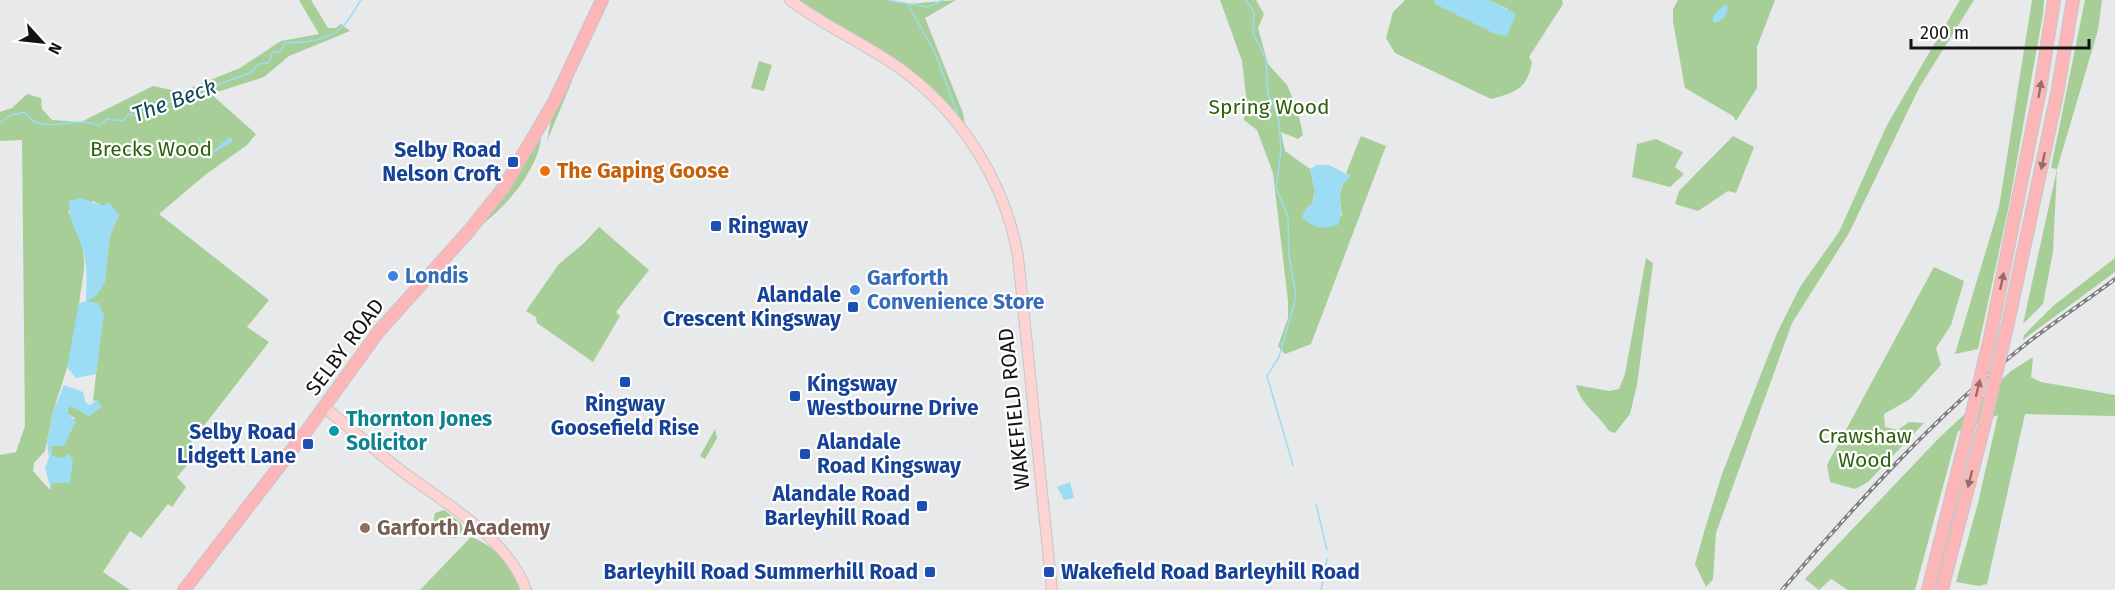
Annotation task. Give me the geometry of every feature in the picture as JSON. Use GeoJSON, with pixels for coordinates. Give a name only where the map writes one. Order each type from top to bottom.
{"type":"FeatureCollection","features":[{"type":"Feature","properties":{"kind":"highway","name":"SELBY ROAD"},"geometry":{"type":"LineString","coordinates":[[184,590],[383,327],[469,231],[504,188],[547,117],[602,0]]}},
{"type":"Feature","properties":{"kind":"highway"},"geometry":{"type":"LineString","coordinates":[[1928,590],[1990,338],[2038,102],[2054,0]]}},
{"type":"Feature","properties":{"kind":"highway"},"geometry":{"type":"LineString","coordinates":[[1942,590],[2008,323],[2057,94],[2073,0]]}},
{"type":"Feature","properties":{"kind":"main road","name":"WAKEFIELD ROAD"},"geometry":{"type":"LineString","coordinates":[[790,0],[833,30],[902,70],[954,122],[988,168],[1004,206],[1016,247],[1052,590]]}},
{"type":"Feature","properties":{"kind":"main road"},"geometry":{"type":"LineString","coordinates":[[324,407],[397,468],[496,544],[515,565],[526,590]]}},
{"type":"Feature","properties":{"kind":"green space","name":"Brecks Wood"},"geometry":{"type":"Polygon","coordinates":[[[299,0],[311,0],[328,28],[336,28],[341,24],[350,31],[289,56],[264,77],[211,94],[256,134],[247,145],[205,175],[159,214],[269,300],[247,327],[269,342],[186,449],[194,457],[177,477],[186,487],[172,507],[168,504],[141,538],[130,531],[103,572],[130,590],[0,590],[0,455],[16,452],[25,426],[22,140],[0,141],[0,112],[12,108],[27,94],[41,98],[42,109],[52,120],[81,122],[153,86],[181,92],[240,68],[281,41],[319,34],[299,0]],[[93,201],[68,211],[78,232],[84,270],[71,355],[53,412],[45,451],[34,463],[33,471],[50,490],[52,483],[65,482],[63,459],[52,456],[51,446],[56,444],[75,418],[68,414],[68,408],[71,406],[89,416],[97,400],[93,401],[100,338],[87,302],[106,267],[110,235],[119,215],[93,201]]]}},
{"type":"Feature","properties":{"kind":"green space"},"geometry":{"type":"Polygon","coordinates":[[[799,0],[887,0],[908,4],[956,0],[925,18],[963,113],[965,126],[910,70],[799,0]]]}},
{"type":"Feature","properties":{"kind":"green space","name":"Spring Wood"},"geometry":{"type":"Polygon","coordinates":[[[1220,0],[1256,0],[1264,14],[1258,28],[1268,64],[1287,85],[1297,108],[1303,135],[1298,139],[1281,132],[1285,151],[1310,169],[1315,191],[1312,204],[1342,216],[1341,190],[1350,176],[1346,173],[1361,136],[1386,146],[1311,344],[1285,354],[1278,346],[1288,318],[1288,301],[1273,173],[1257,130],[1244,120],[1246,96],[1242,61],[1220,0]]]}},
{"type":"Feature","properties":{"kind":"green space"},"geometry":{"type":"Polygon","coordinates":[[[1405,0],[1434,0],[1434,3],[1496,34],[1508,9],[1488,0],[1562,0],[1563,4],[1529,57],[1532,62],[1524,84],[1508,94],[1491,99],[1395,53],[1386,38],[1393,12],[1405,0]]]}},
{"type":"Feature","properties":{"kind":"green space"},"geometry":{"type":"Polygon","coordinates":[[[1678,0],[1775,0],[1757,47],[1757,88],[1736,121],[1733,116],[1685,88],[1673,21],[1673,9],[1678,0]]]}},
{"type":"Feature","properties":{"kind":"green space"},"geometry":{"type":"Polygon","coordinates":[[[1960,0],[1974,0],[1919,88],[1849,233],[1792,323],[1716,533],[1713,579],[1706,587],[1695,564],[1722,474],[1777,333],[1800,287],[1839,232],[1887,125],[1960,0]]]}},
{"type":"Feature","properties":{"kind":"green space"},"geometry":{"type":"Polygon","coordinates":[[[2032,0],[2044,0],[2043,14],[2009,205],[1978,349],[1955,354],[1999,207],[2032,0]]]}},
{"type":"Feature","properties":{"kind":"green space"},"geometry":{"type":"Polygon","coordinates":[[[2085,0],[2102,0],[2098,30],[2057,169],[2051,168],[2085,0]]]}},
{"type":"Feature","properties":{"kind":"green space"},"geometry":{"type":"Polygon","coordinates":[[[759,61],[772,65],[764,91],[751,88],[759,61]]]}},
{"type":"Feature","properties":{"kind":"green space"},"geometry":{"type":"Polygon","coordinates":[[[572,81],[547,141],[551,120],[572,81]]]}},
{"type":"Feature","properties":{"kind":"green space"},"geometry":{"type":"Polygon","coordinates":[[[1733,136],[1754,147],[1736,193],[1728,191],[1698,211],[1675,204],[1679,191],[1733,136]]]}},
{"type":"Feature","properties":{"kind":"green space"},"geometry":{"type":"Polygon","coordinates":[[[541,138],[534,163],[519,187],[480,226],[511,185],[541,138]]]}},
{"type":"Feature","properties":{"kind":"green space"},"geometry":{"type":"Polygon","coordinates":[[[1656,139],[1683,152],[1675,167],[1684,174],[1670,187],[1632,177],[1637,144],[1656,139]]]}},
{"type":"Feature","properties":{"kind":"green space"},"geometry":{"type":"Polygon","coordinates":[[[2057,169],[2053,252],[2043,304],[2023,324],[2057,169]]]}},
{"type":"Feature","properties":{"kind":"green space"},"geometry":{"type":"Polygon","coordinates":[[[599,227],[649,270],[616,312],[620,316],[593,362],[537,323],[536,317],[526,311],[559,264],[599,227]]]}},
{"type":"Feature","properties":{"kind":"green space"},"geometry":{"type":"Polygon","coordinates":[[[1646,258],[1653,263],[1637,385],[1630,414],[1615,433],[1609,431],[1581,398],[1576,385],[1609,391],[1619,389],[1625,374],[1646,258]]]}},
{"type":"Feature","properties":{"kind":"green space"},"geometry":{"type":"Polygon","coordinates":[[[2115,258],[2115,272],[2023,340],[2024,335],[2053,306],[2115,258]]]}},
{"type":"Feature","properties":{"kind":"green space","name":"Crawshaw Wood"},"geometry":{"type":"Polygon","coordinates":[[[1934,267],[1964,281],[1951,325],[1936,348],[1941,365],[1910,399],[1884,414],[1885,427],[1898,430],[1909,422],[1924,423],[1868,482],[1855,489],[1830,482],[1827,465],[1934,267]]]}},
{"type":"Feature","properties":{"kind":"green space"},"geometry":{"type":"Polygon","coordinates":[[[2033,357],[2031,377],[2041,382],[2115,395],[2115,416],[2025,414],[1987,584],[1979,586],[1956,582],[1978,503],[1998,415],[1958,431],[1915,590],[1848,590],[1831,579],[1819,590],[1805,579],[1939,438],[2011,371],[2033,357]]]}},
{"type":"Feature","properties":{"kind":"green space"},"geometry":{"type":"Polygon","coordinates":[[[715,429],[717,438],[705,459],[700,456],[715,429]]]}},
{"type":"Feature","properties":{"kind":"green space"},"geometry":{"type":"Polygon","coordinates":[[[444,510],[461,523],[463,529],[457,538],[447,537],[433,523],[435,513],[444,510]]]}},
{"type":"Feature","properties":{"kind":"green space"},"geometry":{"type":"Polygon","coordinates":[[[471,537],[489,546],[502,558],[521,590],[420,590],[471,537]]]}},
{"type":"Feature","properties":{"kind":"water"},"geometry":{"type":"Polygon","coordinates":[[[1434,0],[1488,0],[1516,14],[1507,36],[1496,34],[1434,3],[1434,0]]]}},
{"type":"Feature","properties":{"kind":"water"},"geometry":{"type":"Polygon","coordinates":[[[1724,5],[1729,7],[1724,18],[1713,22],[1713,16],[1724,5]]]}},
{"type":"Feature","properties":{"kind":"water"},"geometry":{"type":"Polygon","coordinates":[[[197,135],[207,149],[201,154],[204,158],[230,137],[233,141],[204,159],[198,151],[202,146],[197,135]]]}},
{"type":"Feature","properties":{"kind":"water"},"geometry":{"type":"Polygon","coordinates":[[[1317,165],[1329,165],[1350,176],[1341,188],[1341,211],[1338,225],[1318,227],[1302,217],[1306,208],[1313,203],[1315,191],[1310,169],[1317,165]]]}},
{"type":"Feature","properties":{"kind":"water"},"geometry":{"type":"Polygon","coordinates":[[[81,198],[103,206],[109,202],[119,215],[110,235],[105,282],[97,295],[87,301],[98,303],[104,315],[96,374],[76,378],[67,367],[79,303],[86,301],[86,272],[84,254],[70,214],[69,201],[81,198]]]}},
{"type":"Feature","properties":{"kind":"water"},"geometry":{"type":"Polygon","coordinates":[[[64,385],[83,392],[86,403],[90,405],[97,400],[102,407],[89,416],[71,406],[68,408],[68,414],[76,421],[64,446],[51,446],[52,456],[63,458],[68,454],[73,459],[70,484],[52,483],[51,490],[45,468],[49,457],[47,443],[53,412],[64,385]]]}},
{"type":"Feature","properties":{"kind":"water"},"geometry":{"type":"Polygon","coordinates":[[[1070,482],[1074,498],[1064,500],[1057,487],[1070,482]]]}},
{"type":"Feature","properties":{"kind":"waterway","name":"The Beck"},"geometry":{"type":"LineString","coordinates":[[0,123],[9,116],[24,112],[37,122],[50,125],[81,122],[100,125],[107,119],[124,121],[128,114],[140,116],[144,107],[155,107],[250,73],[258,64],[268,63],[273,52],[280,52],[286,42],[309,41],[333,34],[345,24],[361,0]]}},
{"type":"Feature","properties":{"kind":"waterway"},"geometry":{"type":"LineString","coordinates":[[887,0],[928,7],[943,0]]}},
{"type":"Feature","properties":{"kind":"waterway"},"geometry":{"type":"LineString","coordinates":[[1246,0],[1254,12],[1253,33],[1266,59],[1268,95],[1275,106],[1279,123],[1281,150],[1276,188],[1288,217],[1289,256],[1296,297],[1279,357],[1267,376],[1293,465]]}},
{"type":"Feature","properties":{"kind":"waterway"},"geometry":{"type":"LineString","coordinates":[[908,4],[935,53],[958,115]]}},
{"type":"Feature","properties":{"kind":"waterway"},"geometry":{"type":"LineString","coordinates":[[1316,504],[1327,550]]}},
{"type":"Feature","properties":{"kind":"waterway"},"geometry":{"type":"LineString","coordinates":[[1321,590],[1327,559]]}},
{"type":"Feature","properties":{"kind":"railway"},"geometry":{"type":"LineString","coordinates":[[1782,590],[1868,493],[1960,400],[2026,344],[2115,279]]}},
{"type":"Feature","properties":{"kind":"place","name":"Selby Road Nelson Croft"},"geometry":{"type":"Point","coordinates":[513,162]}},
{"type":"Feature","properties":{"kind":"place","name":"The Gaping Goose"},"geometry":{"type":"Point","coordinates":[545,171]}},
{"type":"Feature","properties":{"kind":"place","name":"Ringway"},"geometry":{"type":"Point","coordinates":[716,226]}},
{"type":"Feature","properties":{"kind":"place","name":"Londis"},"geometry":{"type":"Point","coordinates":[393,276]}},
{"type":"Feature","properties":{"kind":"place","name":"Garforth Convenience Store"},"geometry":{"type":"Point","coordinates":[855,290]}},
{"type":"Feature","properties":{"kind":"place","name":"Alandale Crescent Kingsway"},"geometry":{"type":"Point","coordinates":[853,307]}},
{"type":"Feature","properties":{"kind":"place","name":"Ringway Goosefield Rise"},"geometry":{"type":"Point","coordinates":[625,382]}},
{"type":"Feature","properties":{"kind":"place","name":"Kingsway Westbourne Drive"},"geometry":{"type":"Point","coordinates":[795,396]}},
{"type":"Feature","properties":{"kind":"place","name":"Thornton Jones Solicitor"},"geometry":{"type":"Point","coordinates":[334,431]}},
{"type":"Feature","properties":{"kind":"place","name":"Selby Road Lidgett Lane"},"geometry":{"type":"Point","coordinates":[308,444]}},
{"type":"Feature","properties":{"kind":"place","name":"Alandale Road Kingsway"},"geometry":{"type":"Point","coordinates":[805,454]}},
{"type":"Feature","properties":{"kind":"place","name":"Alandale Road Barleyhill Road"},"geometry":{"type":"Point","coordinates":[922,506]}},
{"type":"Feature","properties":{"kind":"place","name":"Garforth Academy"},"geometry":{"type":"Point","coordinates":[365,528]}},
{"type":"Feature","properties":{"kind":"place","name":"Barleyhill Road Summerhill Road"},"geometry":{"type":"Point","coordinates":[930,572]}},
{"type":"Feature","properties":{"kind":"place","name":"Wakefield Road Barleyhill Road"},"geometry":{"type":"Point","coordinates":[1049,572]}}]}
